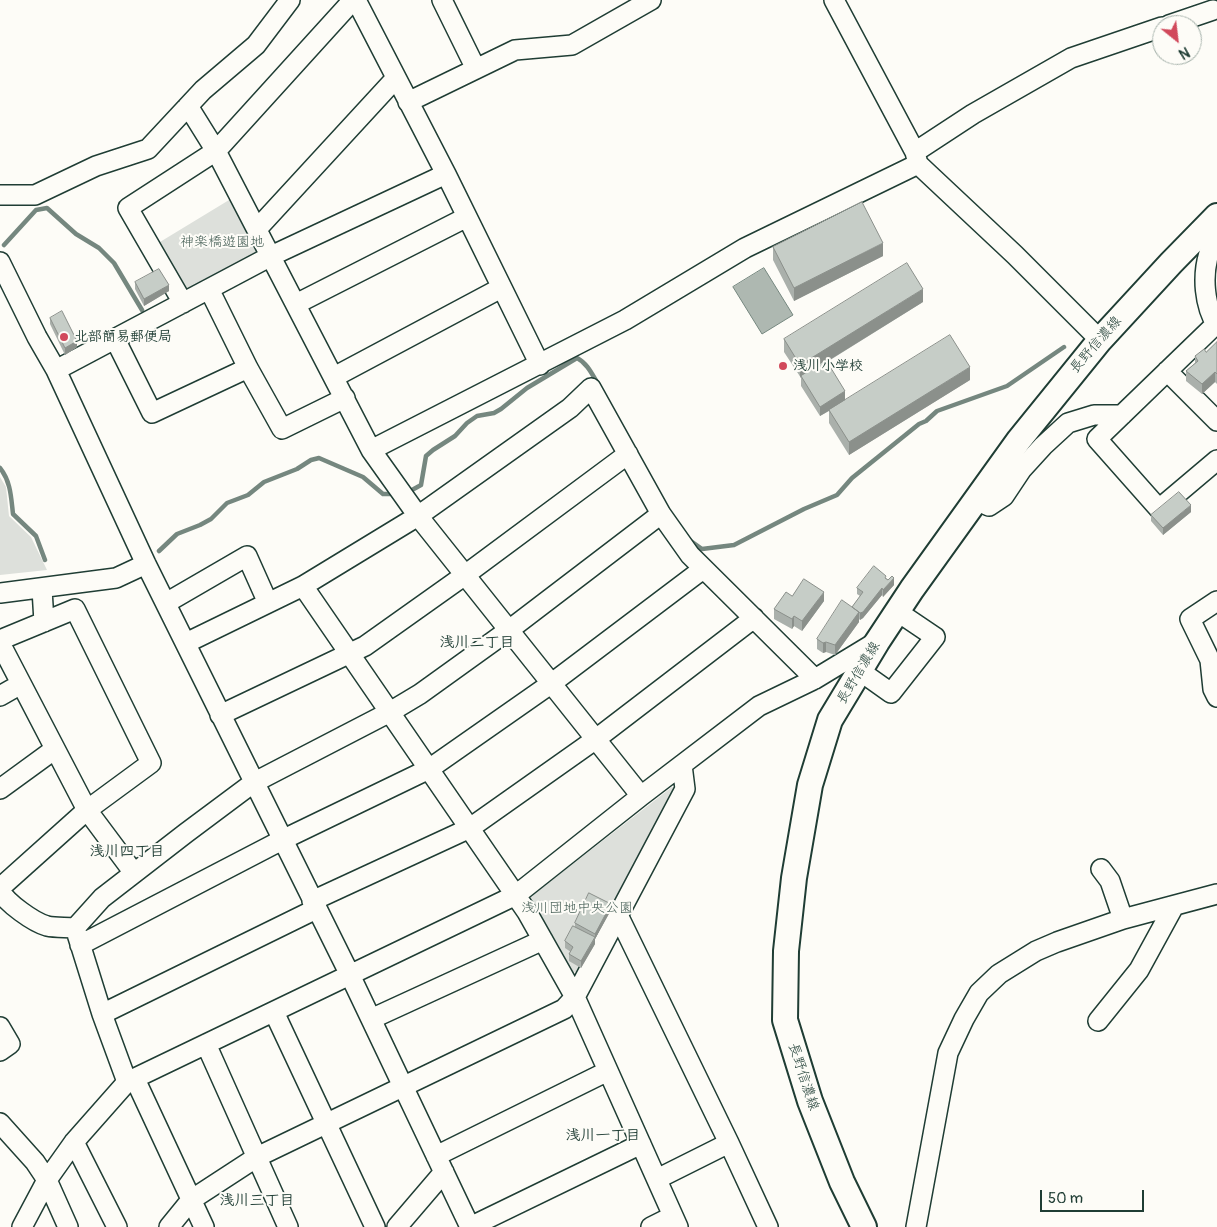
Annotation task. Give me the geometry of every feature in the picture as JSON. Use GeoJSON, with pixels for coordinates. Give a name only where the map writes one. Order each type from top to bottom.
{"type":"FeatureCollection","features":[{"type":"Feature","properties":{"kind":"main road","name":"長野信濃線"},"geometry":{"type":"LineString","coordinates":[[864,1227],[842,1182],[810,1101],[785,1020],[786,951],[794,878],[810,786],[830,720],[877,642],[1019,440],[1100,340],[1217,216]]}},
{"type":"Feature","properties":{"kind":"street"},"geometry":{"type":"LineString","coordinates":[[0,195],[35,195],[96,166],[148,149],[203,90],[256,45],[290,0]]}},
{"type":"Feature","properties":{"kind":"street"},"geometry":{"type":"LineString","coordinates":[[183,303],[128,208],[216,151],[354,0],[446,174],[540,365]]}},
{"type":"Feature","properties":{"kind":"street"},"geometry":{"type":"LineString","coordinates":[[442,0],[476,69]]}},
{"type":"Feature","properties":{"kind":"street"},"geometry":{"type":"LineString","coordinates":[[408,102],[515,50],[572,45],[651,0]]}},
{"type":"Feature","properties":{"kind":"street"},"geometry":{"type":"LineString","coordinates":[[834,0],[916,158],[1100,340]]}},
{"type":"Feature","properties":{"kind":"street"},"geometry":{"type":"LineString","coordinates":[[1196,15],[1213,9]]}},
{"type":"Feature","properties":{"kind":"street"},"geometry":{"type":"LineString","coordinates":[[371,450],[625,320],[745,248],[916,158],[973,114],[1071,58],[1152,30]]}},
{"type":"Feature","properties":{"kind":"street"},"geometry":{"type":"LineString","coordinates":[[257,229],[396,78]]}},
{"type":"Feature","properties":{"kind":"street"},"geometry":{"type":"LineString","coordinates":[[188,106],[216,151],[371,450],[418,516],[641,796]]}},
{"type":"Feature","properties":{"kind":"street"},"geometry":{"type":"LineString","coordinates":[[56,370],[271,256],[446,174]]}},
{"type":"Feature","properties":{"kind":"street"},"geometry":{"type":"LineString","coordinates":[[296,304],[467,217]]}},
{"type":"Feature","properties":{"kind":"street"},"geometry":{"type":"LineString","coordinates":[[1217,240],[1209,251],[1204,282],[1213,320],[1216,325],[1097,439],[1159,509],[1217,460]]}},
{"type":"Feature","properties":{"kind":"street"},"geometry":{"type":"LineString","coordinates":[[0,262],[36,337],[56,370],[146,564],[253,783],[350,975],[470,1227],[641,1144]]}},
{"type":"Feature","properties":{"kind":"street"},"geometry":{"type":"LineString","coordinates":[[334,377],[501,288]]}},
{"type":"Feature","properties":{"kind":"street"},"geometry":{"type":"LineString","coordinates":[[209,289],[248,368],[282,429],[344,398]]}},
{"type":"Feature","properties":{"kind":"street"},"geometry":{"type":"LineString","coordinates":[[115,339],[152,413],[248,368]]}},
{"type":"Feature","properties":{"kind":"street"},"geometry":{"type":"LineString","coordinates":[[1167,371],[1217,421]]}},
{"type":"Feature","properties":{"kind":"street"},"geometry":{"type":"LineString","coordinates":[[186,643],[303,586],[418,516],[570,408],[591,388],[661,514],[690,555],[815,679]]}},
{"type":"Feature","properties":{"kind":"street"},"geometry":{"type":"LineString","coordinates":[[976,500],[989,506],[1004,496],[1022,469],[1068,424],[1094,415],[1122,415]]}},
{"type":"Feature","properties":{"kind":"street"},"geometry":{"type":"LineString","coordinates":[[220,715],[365,646],[465,575],[628,454]]}},
{"type":"Feature","properties":{"kind":"street"},"geometry":{"type":"LineString","coordinates":[[204,1227],[131,1080],[102,1014],[78,936],[102,898],[253,783],[390,712],[420,694],[509,630],[661,514]]}},
{"type":"Feature","properties":{"kind":"street"},"geometry":{"type":"LineString","coordinates":[[166,603],[247,556],[268,603]]}},
{"type":"Feature","properties":{"kind":"street"},"geometry":{"type":"LineString","coordinates":[[0,593],[116,578],[146,564]]}},
{"type":"Feature","properties":{"kind":"street"},"geometry":{"type":"LineString","coordinates":[[134,873],[86,810],[0,642],[75,610],[151,763],[86,810],[1,894],[30,917],[46,925],[78,936],[429,769],[552,683],[703,569]]}},
{"type":"Feature","properties":{"kind":"street"},"geometry":{"type":"LineString","coordinates":[[303,586],[516,895],[575,997],[676,1221],[650,1227]]}},
{"type":"Feature","properties":{"kind":"street"},"geometry":{"type":"LineString","coordinates":[[42,589],[44,622]]}},
{"type":"Feature","properties":{"kind":"street"},"geometry":{"type":"LineString","coordinates":[[1217,601],[1190,620],[1210,660],[1213,689],[1217,696]]}},
{"type":"Feature","properties":{"kind":"street"},"geometry":{"type":"LineString","coordinates":[[860,671],[891,693],[935,637],[898,612]]}},
{"type":"Feature","properties":{"kind":"street"},"geometry":{"type":"LineString","coordinates":[[102,1014],[314,905],[470,828],[596,739],[754,618]]}},
{"type":"Feature","properties":{"kind":"street"},"geometry":{"type":"LineString","coordinates":[[22,1227],[47,1180],[74,1142],[131,1080],[516,895],[759,706],[815,679],[877,642]]}},
{"type":"Feature","properties":{"kind":"street"},"geometry":{"type":"LineString","coordinates":[[0,696],[21,684]]}},
{"type":"Feature","properties":{"kind":"street"},"geometry":{"type":"LineString","coordinates":[[0,789],[55,749]]}},
{"type":"Feature","properties":{"kind":"street"},"geometry":{"type":"LineString","coordinates":[[169,1227],[191,1200],[256,1158],[564,1009],[575,997],[685,789],[682,765]]}},
{"type":"Feature","properties":{"kind":"street"},"geometry":{"type":"LineString","coordinates":[[1101,869],[1110,881],[1124,919]]}},
{"type":"Feature","properties":{"kind":"street"},"geometry":{"type":"LineString","coordinates":[[916,1227],[948,1053],[964,1019],[979,994],[1000,974],[1036,951],[1124,919],[1217,894]]}},
{"type":"Feature","properties":{"kind":"street"},"geometry":{"type":"LineString","coordinates":[[1098,1021],[1139,970],[1174,906]]}},
{"type":"Feature","properties":{"kind":"street"},"geometry":{"type":"LineString","coordinates":[[618,915],[768,1227]]}},
{"type":"Feature","properties":{"kind":"street"},"geometry":{"type":"LineString","coordinates":[[371,1019],[543,940]]}},
{"type":"Feature","properties":{"kind":"street"},"geometry":{"type":"LineString","coordinates":[[274,1012],[375,1227]]}},
{"type":"Feature","properties":{"kind":"street"},"geometry":{"type":"LineString","coordinates":[[0,1027],[10,1044],[0,1051]]}},
{"type":"Feature","properties":{"kind":"street"},"geometry":{"type":"LineString","coordinates":[[206,1044],[288,1227]]}},
{"type":"Feature","properties":{"kind":"street"},"geometry":{"type":"LineString","coordinates":[[397,1227],[440,1164],[608,1071]]}},
{"type":"Feature","properties":{"kind":"street"},"geometry":{"type":"LineString","coordinates":[[0,1123],[47,1180],[68,1227]]}},
{"type":"Feature","properties":{"kind":"street"},"geometry":{"type":"LineString","coordinates":[[74,1142],[117,1227]]}},
{"type":"Feature","properties":{"kind":"street"},"geometry":{"type":"LineString","coordinates":[[657,1179],[729,1143]]}},
{"type":"Feature","properties":{"kind":"green space","name":"神楽橋遊園地"},"geometry":{"type":"Polygon","coordinates":[[[234,197],[267,255],[186,299],[155,245],[234,197]]]}},
{"type":"Feature","properties":{"kind":"green space"},"geometry":{"type":"Polygon","coordinates":[[[0,477],[6,487],[9,516],[31,537],[47,570],[0,575],[0,477]]]}},
{"type":"Feature","properties":{"kind":"green space","name":"浅川団地中央公園"},"geometry":{"type":"Polygon","coordinates":[[[672,787],[675,788],[582,973],[573,972],[529,898],[672,787]]]}},
{"type":"Feature","properties":{"kind":"shaded area"},"geometry":{"type":"Polygon","coordinates":[[[764,268],[793,315],[762,334],[733,287],[764,268]]]}},
{"type":"Feature","properties":{"kind":"building"},"geometry":{"type":"Polygon","coordinates":[[[862,202],[883,243],[794,288],[773,247],[862,202]]]}},
{"type":"Feature","properties":{"kind":"building"},"geometry":{"type":"Polygon","coordinates":[[[907,263],[923,289],[800,365],[784,339],[907,263]]]}},
{"type":"Feature","properties":{"kind":"building"},"geometry":{"type":"Polygon","coordinates":[[[159,269],[169,285],[144,299],[135,282],[159,269]]]}},
{"type":"Feature","properties":{"kind":"building"},"geometry":{"type":"Polygon","coordinates":[[[62,311],[77,341],[65,348],[50,318],[62,311]]]}},
{"type":"Feature","properties":{"kind":"building"},"geometry":{"type":"Polygon","coordinates":[[[950,335],[970,367],[849,442],[829,410],[950,335]]]}},
{"type":"Feature","properties":{"kind":"building"},"geometry":{"type":"Polygon","coordinates":[[[1217,342],[1217,374],[1215,372],[1202,384],[1186,371],[1198,361],[1195,356],[1204,349],[1206,352],[1217,342]]]}},
{"type":"Feature","properties":{"kind":"building"},"geometry":{"type":"Polygon","coordinates":[[[826,360],[845,391],[820,407],[801,376],[826,360]]]}},
{"type":"Feature","properties":{"kind":"building"},"geometry":{"type":"Polygon","coordinates":[[[1179,492],[1191,505],[1163,528],[1151,515],[1179,492]]]}},
{"type":"Feature","properties":{"kind":"building"},"geometry":{"type":"Polygon","coordinates":[[[874,566],[888,580],[892,576],[894,578],[883,590],[882,588],[863,612],[860,613],[852,607],[863,592],[857,588],[874,566]]]}},
{"type":"Feature","properties":{"kind":"building"},"geometry":{"type":"Polygon","coordinates":[[[804,579],[824,592],[802,621],[794,616],[792,619],[774,609],[786,592],[792,596],[804,579]]]}},
{"type":"Feature","properties":{"kind":"building"},"geometry":{"type":"Polygon","coordinates":[[[842,600],[859,612],[835,645],[823,643],[817,639],[842,600]]]}},
{"type":"Feature","properties":{"kind":"building"},"geometry":{"type":"Polygon","coordinates":[[[589,893],[611,904],[595,934],[575,923],[589,893]]]}},
{"type":"Feature","properties":{"kind":"building"},"geometry":{"type":"Polygon","coordinates":[[[573,926],[595,937],[581,961],[569,954],[573,947],[565,941],[573,926]]]}},
{"type":"Feature","properties":{"kind":"waterway"},"geometry":{"type":"LineString","coordinates":[[4,245],[36,210],[47,208],[76,234],[99,248],[114,263],[142,310]]}},
{"type":"Feature","properties":{"kind":"waterway"},"geometry":{"type":"LineString","coordinates":[[688,539],[702,549],[734,545],[804,509],[837,495],[852,478],[937,411],[1007,386],[1064,347]]}},
{"type":"Feature","properties":{"kind":"waterway"},"geometry":{"type":"LineString","coordinates":[[412,490],[421,485],[426,456],[433,450],[455,436],[467,423],[477,416],[494,413],[501,409],[527,388],[577,358],[586,366],[598,384]]}},
{"type":"Feature","properties":{"kind":"waterway"},"geometry":{"type":"LineString","coordinates":[[159,551],[177,534],[211,519],[227,503],[248,495],[264,482],[319,458],[363,477],[383,494],[395,494]]}},
{"type":"Feature","properties":{"kind":"waterway"},"geometry":{"type":"LineString","coordinates":[[0,468],[8,484],[13,514],[36,536],[45,560]]}},
{"type":"Feature","properties":{"kind":"place","name":"北部簡易郵便局"},"geometry":{"type":"Point","coordinates":[64,337]}},
{"type":"Feature","properties":{"kind":"place","name":"浅川小学校"},"geometry":{"type":"Point","coordinates":[783,366]}},
{"type":"Feature","properties":{"kind":"district","name":"浅川二丁目"},"geometry":{"type":"Point","coordinates":[477,643]}},
{"type":"Feature","properties":{"kind":"district","name":"浅川四丁目"},"geometry":{"type":"Point","coordinates":[127,852]}},
{"type":"Feature","properties":{"kind":"district","name":"浅川一丁目"},"geometry":{"type":"Point","coordinates":[603,1136]}},
{"type":"Feature","properties":{"kind":"district","name":"浅川三丁目"},"geometry":{"type":"Point","coordinates":[257,1201]}}]}
